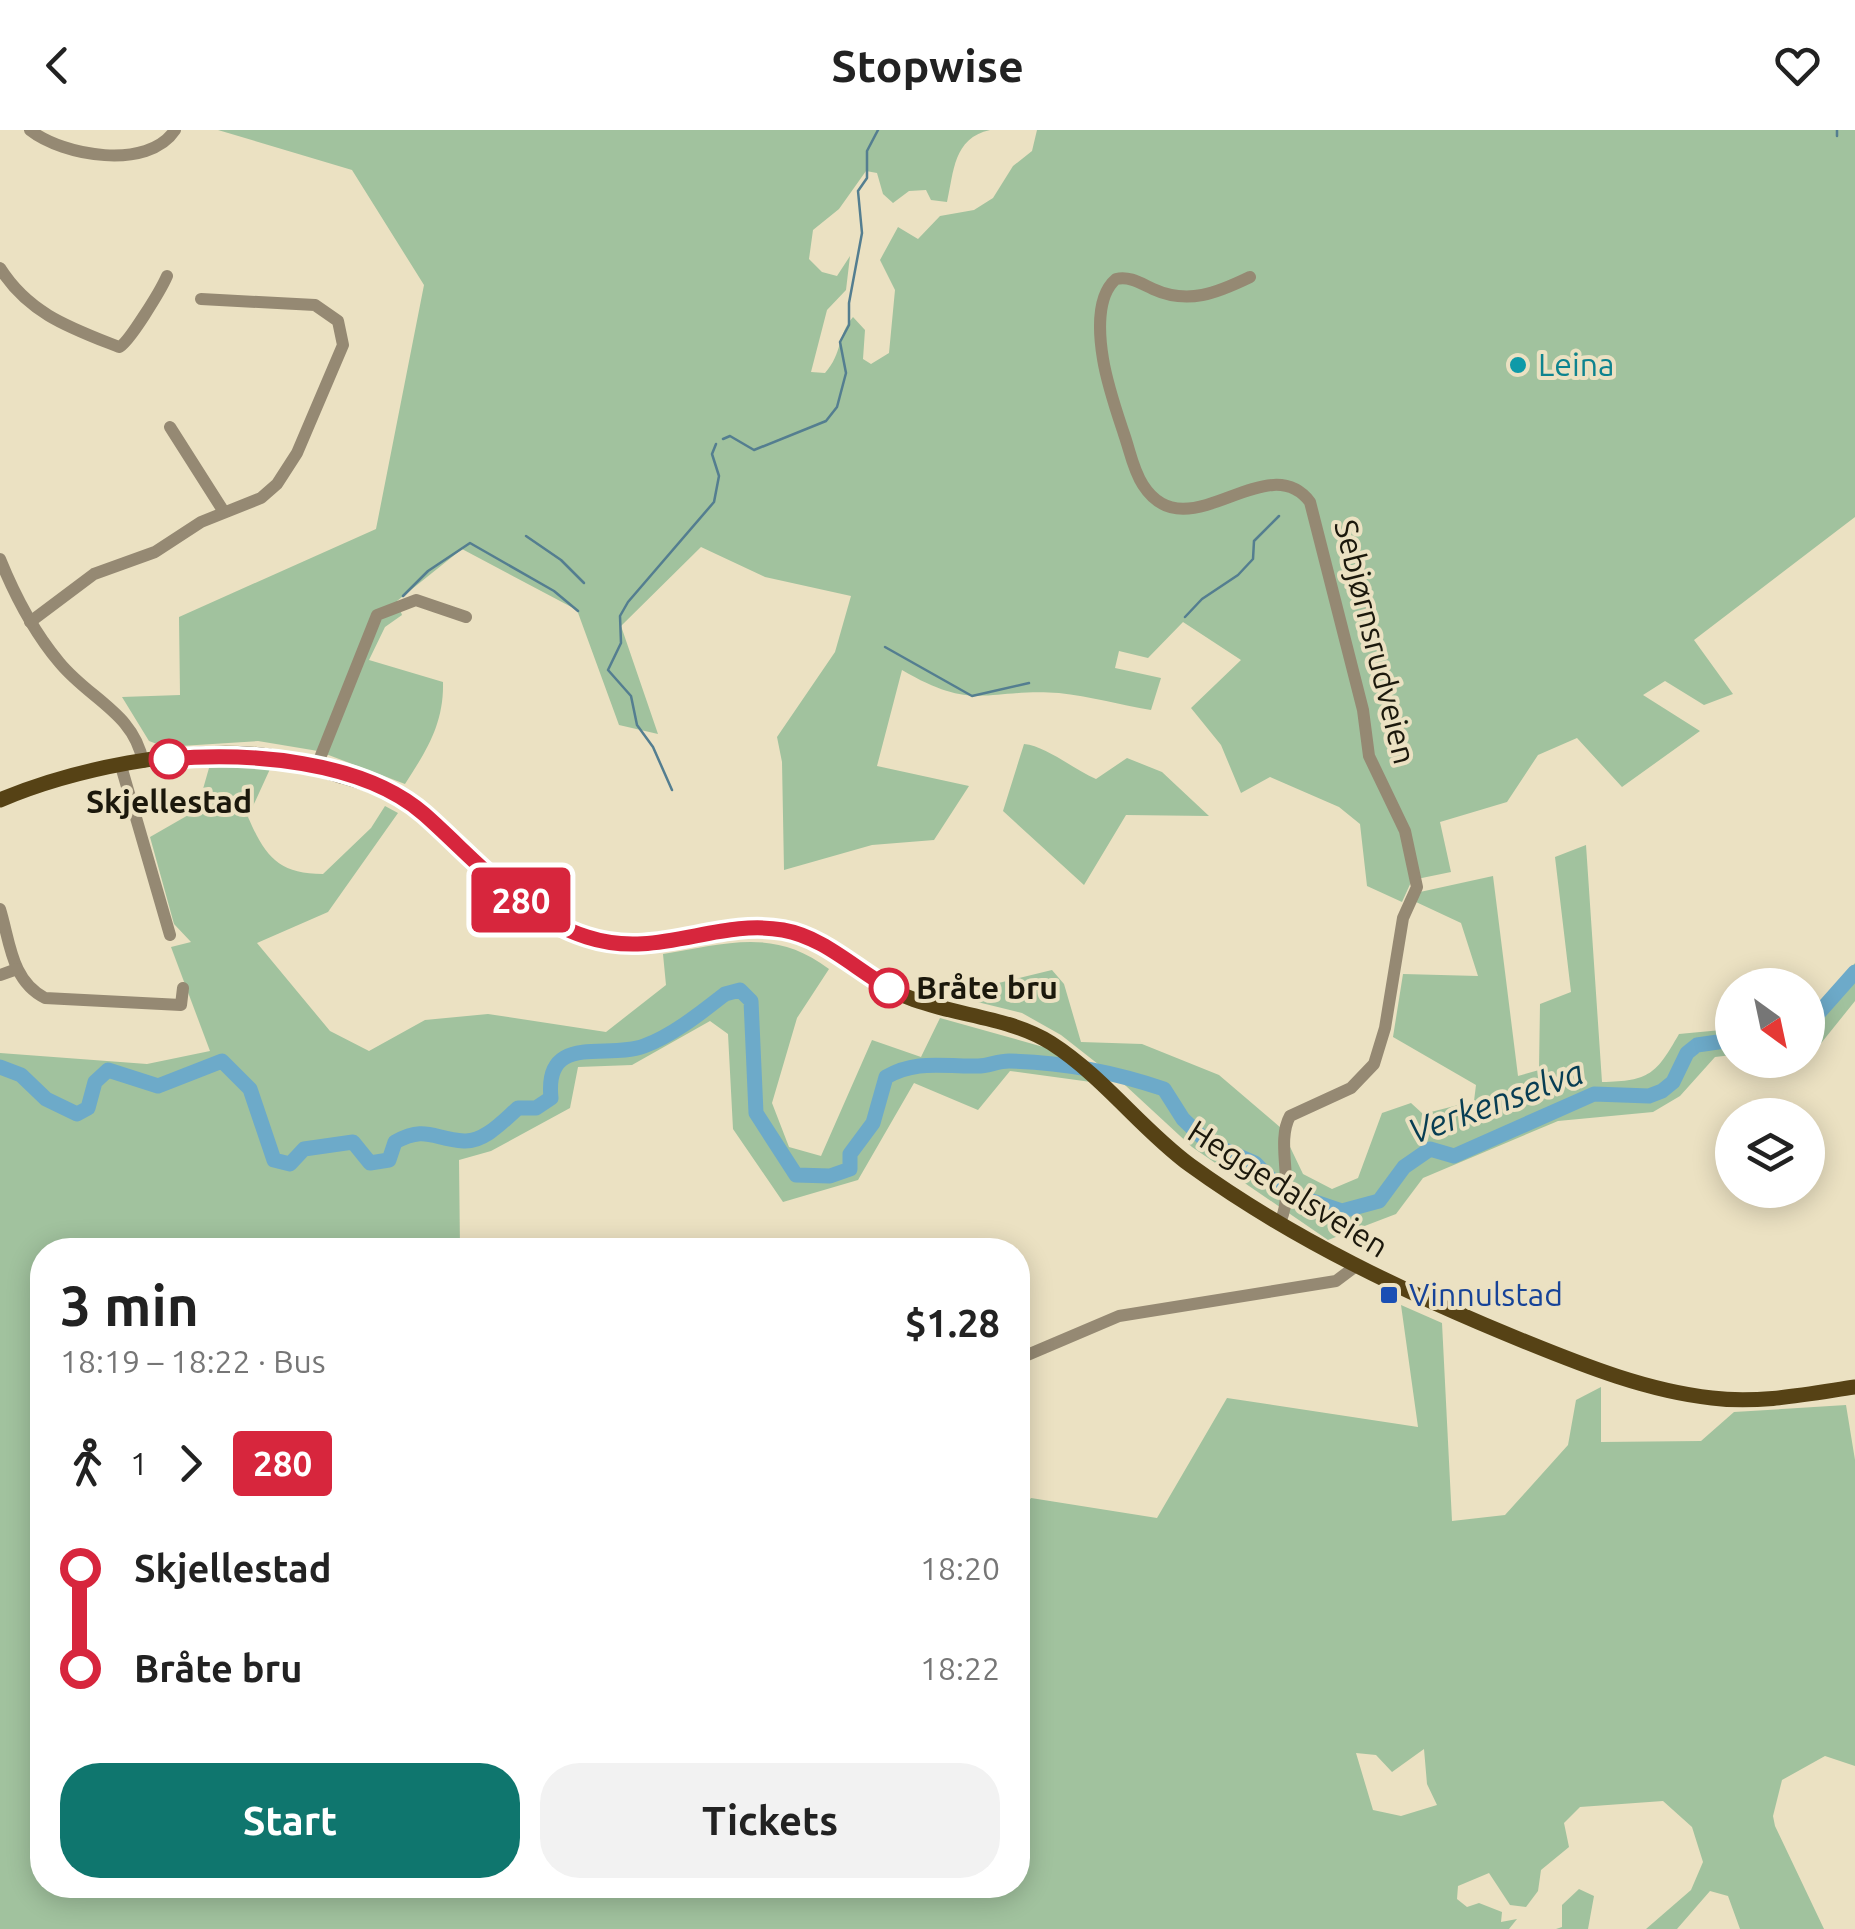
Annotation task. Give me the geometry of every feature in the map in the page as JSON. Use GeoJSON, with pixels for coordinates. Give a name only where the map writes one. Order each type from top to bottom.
{"type":"FeatureCollection","features":[{"type":"Feature","properties":{"kind":"main road"},"geometry":{"type":"LineString","coordinates":[[0,800],[142,762],[242,754],[316,768]]}},
{"type":"Feature","properties":{"kind":"main road","name":"Heggedalsveien"},"geometry":{"type":"LineString","coordinates":[[316,768],[406,801],[526,905],[574,933],[612,944],[645,946],[761,929],[797,933],[891,990],[943,1010],[1033,1034],[1082,1067],[1186,1162],[1356,1266],[1444,1310],[1582,1364],[1656,1387],[1744,1400],[1855,1387]]}},
{"type":"Feature","properties":{"kind":"street"},"geometry":{"type":"LineString","coordinates":[[30,130],[66,148],[134,154],[170,138],[176,130]]}},
{"type":"Feature","properties":{"kind":"street"},"geometry":{"type":"LineString","coordinates":[[0,268],[19,294],[47,318],[119,347],[128,342],[141,314],[168,276]]}},
{"type":"Feature","properties":{"kind":"street","name":"Sebjørnsrudveien"},"geometry":{"type":"LineString","coordinates":[[1250,277],[1193,298],[1174,296],[1130,278],[1116,278],[1104,292],[1101,344],[1133,463],[1142,484],[1160,502],[1194,510],[1277,484],[1295,487],[1310,502],[1330,593],[1363,710],[1369,756],[1397,810],[1412,857],[1417,887],[1403,918],[1381,1048],[1365,1077],[1352,1088],[1290,1116],[1285,1132],[1288,1192],[1281,1220]]}},
{"type":"Feature","properties":{"kind":"street"},"geometry":{"type":"LineString","coordinates":[[30,622],[94,574],[154,552],[224,512],[261,498],[291,466],[343,345],[338,321],[316,305],[248,296],[201,298]]}},
{"type":"Feature","properties":{"kind":"street"},"geometry":{"type":"LineString","coordinates":[[170,428],[224,512]]}},
{"type":"Feature","properties":{"kind":"street"},"geometry":{"type":"LineString","coordinates":[[0,559],[30,622],[80,685],[132,728],[142,762]]}},
{"type":"Feature","properties":{"kind":"street"},"geometry":{"type":"LineString","coordinates":[[316,768],[375,617],[389,607],[416,600],[466,617]]}},
{"type":"Feature","properties":{"kind":"street"},"geometry":{"type":"LineString","coordinates":[[121,766],[170,935]]}},
{"type":"Feature","properties":{"kind":"street"},"geometry":{"type":"LineString","coordinates":[[0,908],[17,970],[36,993],[56,1001],[181,1005],[183,988]]}},
{"type":"Feature","properties":{"kind":"street"},"geometry":{"type":"LineString","coordinates":[[0,975],[17,970]]}},
{"type":"Feature","properties":{"kind":"street"},"geometry":{"type":"LineString","coordinates":[[1030,1354],[1118,1316],[1336,1281],[1356,1266]]}},
{"type":"Feature","properties":{"kind":"green space"},"geometry":{"type":"Polygon","coordinates":[[[218,130],[990,130],[978,134],[962,148],[947,202],[931,200],[926,190],[909,191],[893,203],[883,194],[877,173],[866,171],[839,209],[813,230],[809,259],[822,272],[837,276],[850,256],[846,290],[827,310],[811,372],[825,373],[853,317],[865,330],[863,359],[871,364],[889,353],[895,290],[880,260],[898,227],[918,239],[940,216],[974,210],[993,198],[1013,166],[1032,151],[1037,130],[1855,130],[1855,517],[1694,640],[1733,694],[1704,705],[1665,681],[1643,695],[1700,731],[1622,787],[1577,738],[1538,755],[1507,802],[1440,822],[1451,872],[1412,880],[1402,902],[1367,886],[1360,824],[1339,807],[1270,777],[1241,793],[1221,745],[1191,708],[1241,660],[1183,622],[1148,658],[1119,651],[1115,668],[1161,678],[1151,710],[1059,693],[965,695],[902,670],[877,766],[969,786],[934,840],[872,845],[784,870],[782,762],[777,737],[835,652],[851,596],[765,577],[701,547],[621,626],[658,734],[619,725],[577,610],[462,549],[397,601],[402,615],[385,627],[369,660],[443,682],[437,723],[405,784],[318,751],[258,741],[165,747],[149,741],[122,697],[180,695],[179,617],[376,529],[424,285],[352,170],[218,130]]]}},
{"type":"Feature","properties":{"kind":"green space"},"geometry":{"type":"Polygon","coordinates":[[[1024,744],[1050,753],[1096,779],[1127,758],[1162,772],[1209,816],[1126,815],[1084,885],[1003,811],[1024,744]]]}},
{"type":"Feature","properties":{"kind":"green space"},"geometry":{"type":"Polygon","coordinates":[[[209,768],[270,769],[248,817],[275,860],[295,871],[323,874],[371,828],[385,806],[398,813],[328,912],[257,943],[330,1031],[369,1051],[425,1020],[488,1014],[606,1032],[666,985],[663,954],[749,942],[789,948],[829,969],[797,1018],[772,1103],[789,1147],[821,1156],[872,1040],[921,1057],[940,1018],[1047,1048],[1091,1082],[1010,1071],[978,1110],[914,1083],[858,1180],[783,1202],[733,1129],[728,1034],[710,1021],[632,1065],[578,1067],[570,1108],[491,1151],[459,1160],[460,1238],[30,1238],[30,1898],[1030,1898],[1030,1499],[1157,1518],[1227,1398],[1418,1427],[1401,1305],[1442,1323],[1452,1521],[1505,1515],[1568,1445],[1576,1400],[1601,1387],[1601,1442],[1701,1441],[1734,1412],[1846,1405],[1855,1460],[1855,1766],[1825,1756],[1782,1780],[1773,1816],[1824,1929],[1740,1929],[1728,1896],[1710,1891],[1677,1929],[1646,1929],[1691,1890],[1703,1862],[1692,1827],[1663,1801],[1580,1807],[1564,1823],[1569,1847],[1541,1870],[1538,1891],[1526,1907],[1510,1905],[1489,1873],[1458,1886],[1457,1899],[1467,1907],[1479,1903],[1502,1912],[1501,1922],[1517,1919],[1509,1929],[0,1929],[0,1053],[147,1064],[210,1051],[171,947],[191,942],[174,924],[150,837],[197,810],[209,768]],[[1424,1749],[1392,1772],[1376,1755],[1356,1753],[1373,1810],[1401,1816],[1437,1805],[1427,1784],[1424,1749]]]}},
{"type":"Feature","properties":{"kind":"green space"},"geometry":{"type":"Polygon","coordinates":[[[1586,845],[1602,1082],[1631,1080],[1650,1073],[1679,1034],[1715,1031],[1715,1057],[1680,1096],[1653,1112],[1558,1121],[1423,1178],[1396,1214],[1328,1240],[1192,1147],[1126,1086],[1061,1035],[1022,1013],[949,995],[1052,970],[1064,984],[1081,1042],[1142,1044],[1219,1075],[1281,1128],[1303,1174],[1332,1189],[1358,1178],[1382,1113],[1411,1103],[1423,1114],[1474,1101],[1476,1085],[1393,1037],[1403,974],[1478,976],[1461,923],[1416,902],[1420,892],[1493,876],[1518,1076],[1539,1070],[1540,1004],[1571,992],[1555,857],[1586,845]]]}},
{"type":"Feature","properties":{"kind":"green space"},"geometry":{"type":"Polygon","coordinates":[[[1855,963],[1855,1001],[1825,1038],[1825,1001],[1855,963]]]}},
{"type":"Feature","properties":{"kind":"green space"},"geometry":{"type":"Polygon","coordinates":[[[1579,1889],[1594,1896],[1588,1929],[1556,1929],[1562,1927],[1562,1905],[1579,1889]]]}},
{"type":"Feature","properties":{"kind":"waterway"},"geometry":{"type":"LineString","coordinates":[[723,439],[730,436],[754,450],[826,421],[837,407],[846,373],[840,342],[849,325],[849,303],[862,233],[858,191],[867,178],[867,151],[878,130]]}},
{"type":"Feature","properties":{"kind":"waterway"},"geometry":{"type":"LineString","coordinates":[[1837,130],[1837,136]]}},
{"type":"Feature","properties":{"kind":"waterway"},"geometry":{"type":"LineString","coordinates":[[672,790],[653,747],[637,725],[631,696],[608,670],[621,643],[620,616],[628,602],[714,502],[719,476],[712,454],[716,444]]}},
{"type":"Feature","properties":{"kind":"waterway"},"geometry":{"type":"LineString","coordinates":[[1185,617],[1253,559],[1254,541],[1279,516]]}},
{"type":"Feature","properties":{"kind":"waterway"},"geometry":{"type":"LineString","coordinates":[[526,536],[561,560],[584,583]]}},
{"type":"Feature","properties":{"kind":"waterway"},"geometry":{"type":"LineString","coordinates":[[403,596],[428,571],[470,543],[554,591],[578,611]]}},
{"type":"Feature","properties":{"kind":"waterway"},"geometry":{"type":"LineString","coordinates":[[885,647],[972,696],[1029,683]]}},
{"type":"Feature","properties":{"kind":"waterway","name":"Verkenselva"},"geometry":{"type":"LineString","coordinates":[[1825,1006],[1855,972]]}},
{"type":"Feature","properties":{"kind":"waterway","name":"Verkenselva"},"geometry":{"type":"LineString","coordinates":[[0,1067],[21,1075],[46,1099],[77,1114],[88,1108],[95,1082],[108,1070],[158,1086],[222,1061],[250,1089],[274,1160],[290,1164],[304,1149],[353,1142],[370,1163],[389,1160],[395,1142],[414,1134],[464,1141],[479,1138],[518,1108],[536,1108],[551,1098],[551,1077],[557,1064],[567,1056],[629,1050],[655,1042],[725,994],[740,990],[751,1001],[756,1113],[796,1175],[830,1176],[850,1169],[850,1154],[873,1123],[886,1077],[897,1071],[1005,1061],[1048,1063],[1164,1089],[1183,1119],[1207,1142],[1255,1163],[1276,1184],[1298,1196],[1342,1211],[1379,1201],[1404,1167],[1430,1149],[1454,1156],[1594,1094],[1649,1096],[1662,1091],[1673,1082],[1687,1053],[1697,1045],[1715,1042]]}},
{"type":"Feature","properties":{"kind":"bus line","name":"280"},"geometry":{"type":"LineString","coordinates":[[169,759],[264,755],[393,793],[422,812],[526,905],[554,924],[592,939],[645,946],[779,929],[823,945],[889,988]]}},
{"type":"Feature","properties":{"kind":"place","name":"Leina"},"geometry":{"type":"Point","coordinates":[1518,365]}},
{"type":"Feature","properties":{"kind":"place","name":"Skjellestad"},"geometry":{"type":"Point","coordinates":[169,759]}},
{"type":"Feature","properties":{"kind":"place","name":"Bråte bru"},"geometry":{"type":"Point","coordinates":[889,988]}},
{"type":"Feature","properties":{"kind":"place","name":"Vinnulstad"},"geometry":{"type":"Point","coordinates":[1389,1295]}}]}
